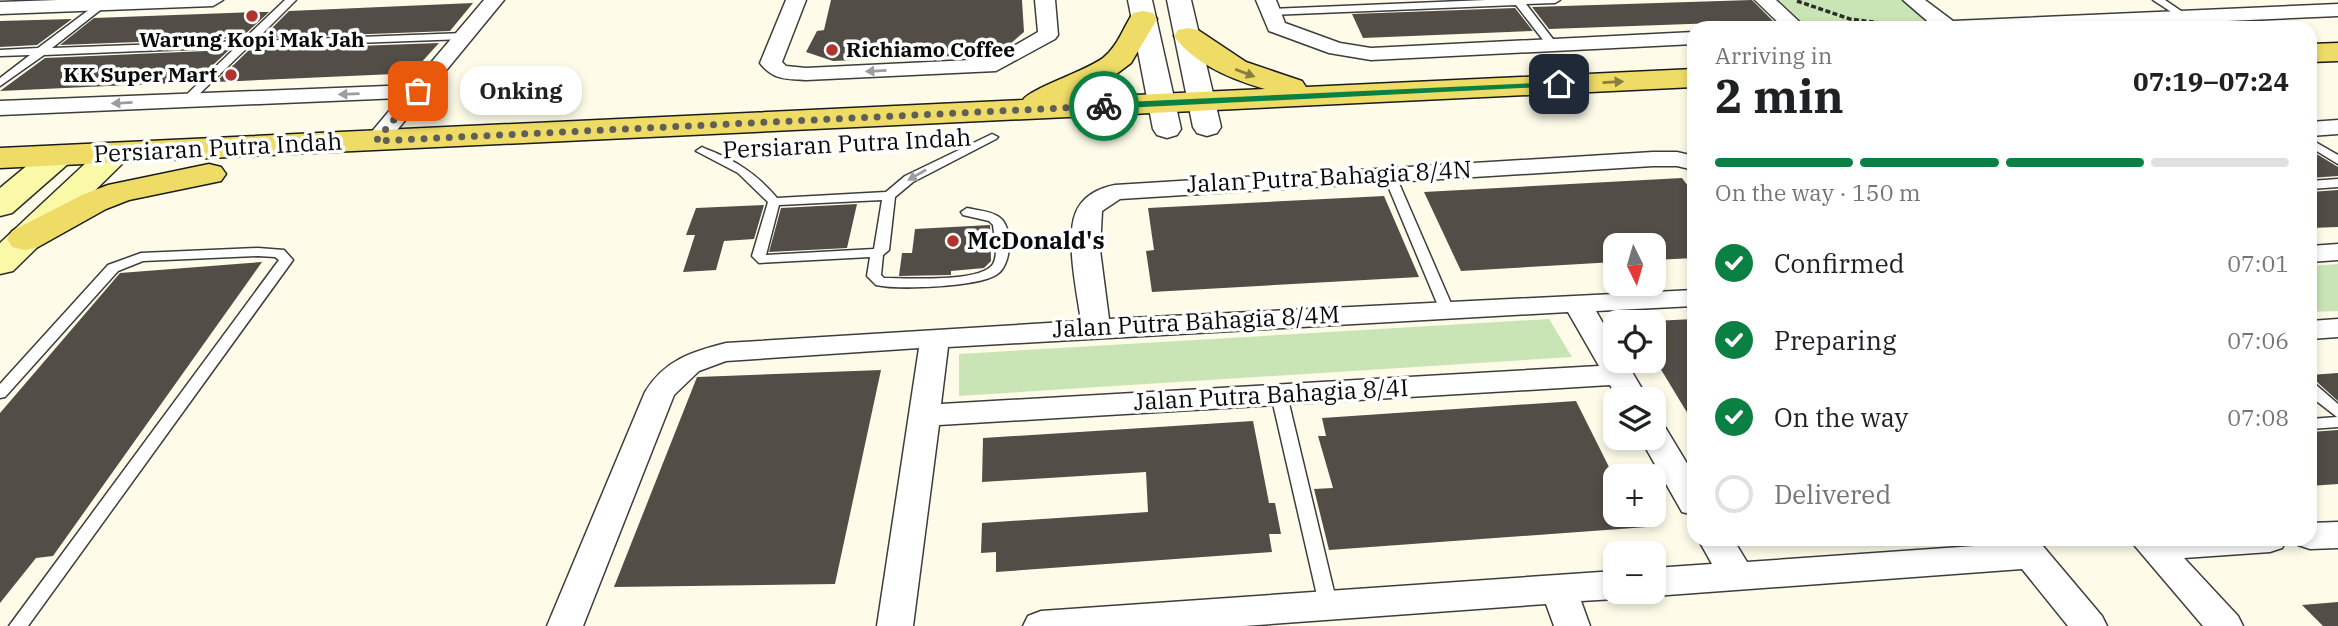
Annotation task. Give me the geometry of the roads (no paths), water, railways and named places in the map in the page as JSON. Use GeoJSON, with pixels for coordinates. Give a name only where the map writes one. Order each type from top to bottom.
{"type":"FeatureCollection","features":[{"type":"Feature","properties":{"kind":"main road"},"geometry":{"type":"LineString","coordinates":[[994,124],[1033,102],[1070,88],[1102,71],[1122,56],[1142,10]]}},
{"type":"Feature","properties":{"kind":"main road"},"geometry":{"type":"LineString","coordinates":[[1188,36],[1225,65],[1244,73],[1303,89],[1343,95]]}},
{"type":"Feature","properties":{"kind":"main road"},"geometry":{"type":"LineString","coordinates":[[2317,53],[2338,52]]}},
{"type":"Feature","properties":{"kind":"main road"},"geometry":{"type":"LineString","coordinates":[[2317,78],[2338,77]]}},
{"type":"Feature","properties":{"kind":"main road","name":"Persiaran Putra Indah"},"geometry":{"type":"LineString","coordinates":[[1204,114],[1343,95],[1687,78]]}},
{"type":"Feature","properties":{"kind":"main road","name":"Persiaran Putra Indah"},"geometry":{"type":"LineString","coordinates":[[0,159],[376,141],[994,124],[1204,114],[1687,103]]}},
{"type":"Feature","properties":{"kind":"main road","name":"Persiaran Putra Indah"},"geometry":{"type":"LineString","coordinates":[[14,183],[702,151],[994,124]]}},
{"type":"Feature","properties":{"kind":"main road"},"geometry":{"type":"LineString","coordinates":[[0,263],[115,153]]}},
{"type":"Feature","properties":{"kind":"main road"},"geometry":{"type":"LineString","coordinates":[[0,206],[14,183],[58,156]]}},
{"type":"Feature","properties":{"kind":"main road"},"geometry":{"type":"LineString","coordinates":[[25,239],[94,202],[120,192],[209,174]]}},
{"type":"Feature","properties":{"kind":"street"},"geometry":{"type":"LineString","coordinates":[[0,8],[214,0]]}},
{"type":"Feature","properties":{"kind":"street"},"geometry":{"type":"LineString","coordinates":[[376,141],[494,0]]}},
{"type":"Feature","properties":{"kind":"street"},"geometry":{"type":"LineString","coordinates":[[796,0],[771,63],[780,72],[806,74],[996,65],[1048,35],[1045,0]]}},
{"type":"Feature","properties":{"kind":"street"},"geometry":{"type":"LineString","coordinates":[[1179,0],[1204,114]]}},
{"type":"Feature","properties":{"kind":"street"},"geometry":{"type":"LineString","coordinates":[[1765,0],[1788,21]]}},
{"type":"Feature","properties":{"kind":"street"},"geometry":{"type":"LineString","coordinates":[[1913,0],[1940,21]]}},
{"type":"Feature","properties":{"kind":"street"},"geometry":{"type":"LineString","coordinates":[[1268,6],[1276,27],[1336,50],[1359,52],[1687,37]]}},
{"type":"Feature","properties":{"kind":"street"},"geometry":{"type":"LineString","coordinates":[[1142,10],[1164,116]]}},
{"type":"Feature","properties":{"kind":"street"},"geometry":{"type":"LineString","coordinates":[[2099,21],[2338,10]]}},
{"type":"Feature","properties":{"kind":"street"},"geometry":{"type":"LineString","coordinates":[[0,108],[418,91]]}},
{"type":"Feature","properties":{"kind":"street"},"geometry":{"type":"LineString","coordinates":[[2317,128],[2338,127]]}},
{"type":"Feature","properties":{"kind":"street","name":"Jalan Putra Bahagia 8/4N"},"geometry":{"type":"LineString","coordinates":[[1096,328],[1087,245],[1087,214],[1097,200],[1115,192],[1138,188],[1653,159],[1687,161]]}},
{"type":"Feature","properties":{"kind":"street"},"geometry":{"type":"LineString","coordinates":[[2317,254],[2338,252]]}},
{"type":"Feature","properties":{"kind":"street","name":"Jalan Putra Bahagia 8/4M"},"geometry":{"type":"LineString","coordinates":[[565,626],[660,392],[676,370],[699,359],[726,352],[1096,328],[1446,308],[1687,298]]}},
{"type":"Feature","properties":{"kind":"street"},"geometry":{"type":"LineString","coordinates":[[1577,303],[1626,387]]}},
{"type":"Feature","properties":{"kind":"street"},"geometry":{"type":"LineString","coordinates":[[2317,330],[2338,328]]}},
{"type":"Feature","properties":{"kind":"street"},"geometry":{"type":"LineString","coordinates":[[895,626],[935,338]]}},
{"type":"Feature","properties":{"kind":"street","name":"Jalan Putra Bahagia 8/4I"},"geometry":{"type":"LineString","coordinates":[[924,415],[1279,395],[1603,388]]}},
{"type":"Feature","properties":{"kind":"street"},"geometry":{"type":"LineString","coordinates":[[1663,450],[1687,491]]}},
{"type":"Feature","properties":{"kind":"street"},"geometry":{"type":"LineString","coordinates":[[2317,536],[2338,535]]}},
{"type":"Feature","properties":{"kind":"street"},"geometry":{"type":"LineString","coordinates":[[1719,546],[1737,576]]}},
{"type":"Feature","properties":{"kind":"street"},"geometry":{"type":"LineString","coordinates":[[2153,546],[2225,626]]}},
{"type":"Feature","properties":{"kind":"street"},"geometry":{"type":"LineString","coordinates":[[1666,581],[2024,547],[2089,626]]}},
{"type":"Feature","properties":{"kind":"street"},"geometry":{"type":"LineString","coordinates":[[1041,626],[1106,624],[1328,604],[1603,586]]}},
{"type":"Feature","properties":{"kind":"street"},"geometry":{"type":"LineString","coordinates":[[1559,589],[1572,626]]}},
{"type":"Feature","properties":{"kind":"lane"},"geometry":{"type":"LineString","coordinates":[[186,101],[291,0]]}},
{"type":"Feature","properties":{"kind":"lane"},"geometry":{"type":"LineString","coordinates":[[1268,6],[1555,0]]}},
{"type":"Feature","properties":{"kind":"lane"},"geometry":{"type":"LineString","coordinates":[[2158,0],[2185,17]]}},
{"type":"Feature","properties":{"kind":"lane"},"geometry":{"type":"LineString","coordinates":[[1519,1],[1550,43]]}},
{"type":"Feature","properties":{"kind":"lane"},"geometry":{"type":"LineString","coordinates":[[0,83],[105,2]]}},
{"type":"Feature","properties":{"kind":"lane"},"geometry":{"type":"LineString","coordinates":[[0,53],[464,36]]}},
{"type":"Feature","properties":{"kind":"lane"},"geometry":{"type":"LineString","coordinates":[[774,202],[890,196],[909,179],[994,124]]}},
{"type":"Feature","properties":{"kind":"lane"},"geometry":{"type":"LineString","coordinates":[[2317,146],[2338,160]]}},
{"type":"Feature","properties":{"kind":"lane"},"geometry":{"type":"LineString","coordinates":[[702,151],[736,164],[757,180],[774,202]]}},
{"type":"Feature","properties":{"kind":"lane"},"geometry":{"type":"LineString","coordinates":[[1389,174],[1446,308]]}},
{"type":"Feature","properties":{"kind":"lane"},"geometry":{"type":"LineString","coordinates":[[2317,184],[2338,183]]}},
{"type":"Feature","properties":{"kind":"lane"},"geometry":{"type":"LineString","coordinates":[[774,202],[760,259],[877,253],[882,250],[890,196]]}},
{"type":"Feature","properties":{"kind":"lane"},"geometry":{"type":"LineString","coordinates":[[877,253],[874,276],[881,282],[968,279],[991,273],[1002,260],[999,224],[993,218],[967,212]]}},
{"type":"Feature","properties":{"kind":"lane"},"geometry":{"type":"LineString","coordinates":[[0,393],[113,268],[128,260],[141,257],[258,252],[279,253],[286,260],[18,626]]}},
{"type":"Feature","properties":{"kind":"lane"},"geometry":{"type":"LineString","coordinates":[[2317,394],[2338,412]]}},
{"type":"Feature","properties":{"kind":"lane"},"geometry":{"type":"LineString","coordinates":[[1279,395],[1328,604]]}},
{"type":"Feature","properties":{"kind":"lane"},"geometry":{"type":"LineString","coordinates":[[2317,424],[2338,422]]}},
{"type":"Feature","properties":{"kind":"place","name":"Warung Kopi Mak Jah"},"geometry":{"type":"Point","coordinates":[252,16]}},
{"type":"Feature","properties":{"kind":"place","name":"Richiamo Coffee"},"geometry":{"type":"Point","coordinates":[832,50]}},
{"type":"Feature","properties":{"kind":"place","name":"KK Super Mart"},"geometry":{"type":"Point","coordinates":[231,75]}},
{"type":"Feature","properties":{"kind":"place","name":"Onking"},"geometry":{"type":"Point","coordinates":[418,91]}},
{"type":"Feature","properties":{"kind":"place","name":"McDonald's"},"geometry":{"type":"Point","coordinates":[953,241]}}]}
